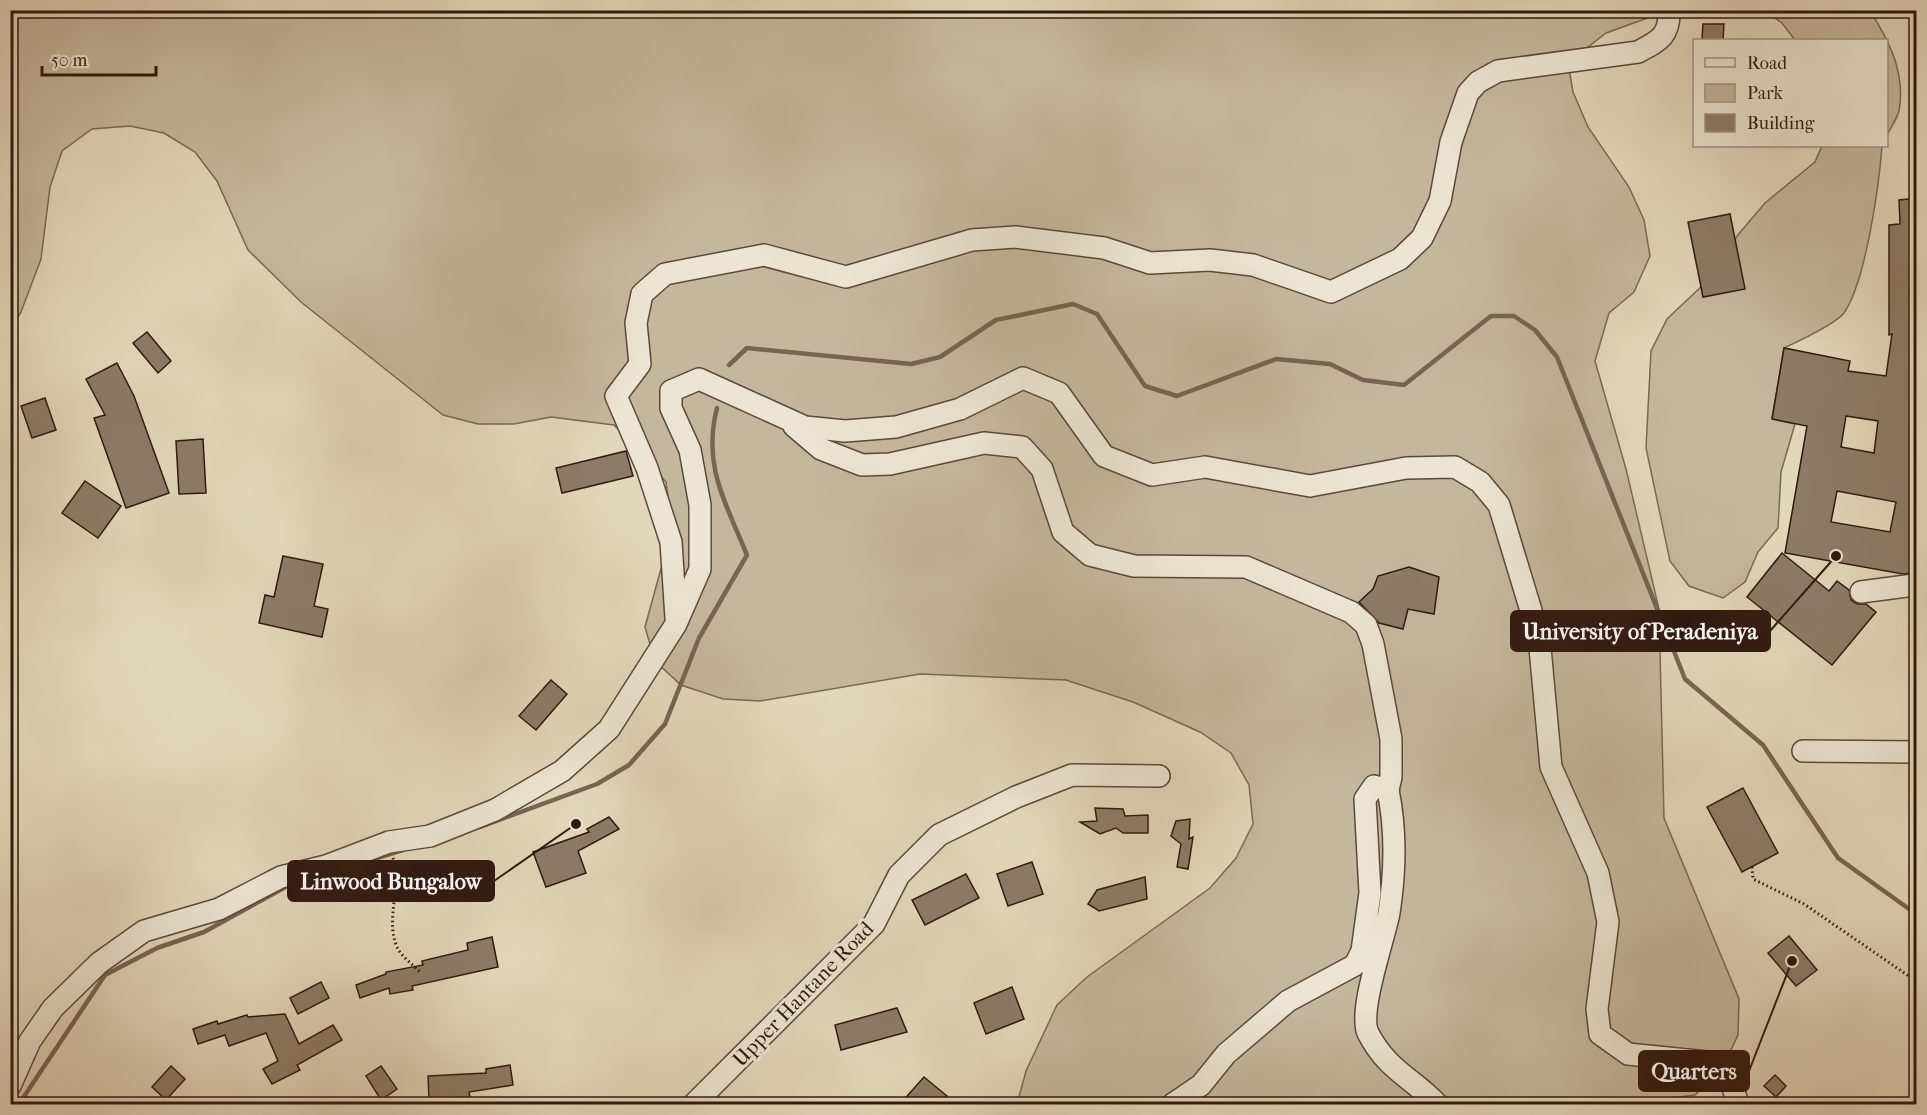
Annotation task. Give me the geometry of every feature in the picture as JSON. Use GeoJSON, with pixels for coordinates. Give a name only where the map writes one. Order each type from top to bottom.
{"type":"FeatureCollection","features":[{"type":"Feature","properties":{"kind":"street"},"geometry":{"type":"LineString","coordinates":[[676,624],[670,542],[647,468],[616,396],[640,363],[636,323],[642,294],[665,274],[764,255],[846,277],[972,240],[1015,237],[1104,248],[1150,263],[1210,260],[1253,265],[1331,292],[1400,259],[1422,238],[1440,201],[1451,142],[1468,93],[1478,82],[1498,71],[1638,52],[1659,41],[1670,26],[1669,10]]}},
{"type":"Feature","properties":{"kind":"street"},"geometry":{"type":"LineString","coordinates":[[10,1086],[30,1041],[53,1008],[99,963],[144,931],[219,909],[281,877],[326,866],[388,842],[430,836],[495,810],[562,771],[609,729],[676,624],[700,568],[700,505],[690,450],[671,408],[671,391],[699,379],[805,427],[845,431],[896,427],[960,410],[1023,378],[1059,393],[1104,456],[1152,475],[1205,467],[1310,486],[1406,468],[1455,467],[1480,482],[1499,505],[1539,637],[1551,767],[1598,873],[1608,922],[1597,1009],[1600,1034],[1628,1054],[1707,1062],[1729,1075],[1738,1104]]}},
{"type":"Feature","properties":{"kind":"street"},"geometry":{"type":"LineString","coordinates":[[785,418],[821,448],[862,465],[890,464],[984,443],[1022,447],[1042,469],[1063,532],[1090,555],[1134,566],[1246,567],[1351,612],[1366,625],[1373,644],[1391,739],[1391,777],[1388,790],[1394,820],[1389,912],[1365,1013],[1367,1031],[1389,1065],[1437,1104]]}},
{"type":"Feature","properties":{"kind":"street"},"geometry":{"type":"LineString","coordinates":[[1861,592],[1916,589]]}},
{"type":"Feature","properties":{"kind":"street"},"geometry":{"type":"LineString","coordinates":[[1803,751],[1917,752]]}},
{"type":"Feature","properties":{"kind":"street","name":"Upper Hantane Road"},"geometry":{"type":"LineString","coordinates":[[694,1104],[874,924],[899,875],[939,835],[1016,796],[1072,775],[1159,776]]}},
{"type":"Feature","properties":{"kind":"street"},"geometry":{"type":"LineString","coordinates":[[1173,1104],[1201,1085],[1226,1054],[1288,1001],[1355,965],[1362,951],[1370,892],[1365,799],[1374,786],[1388,790]]}},
{"type":"Feature","properties":{"kind":"path"},"geometry":{"type":"LineString","coordinates":[[10,440],[16,442]]}},
{"type":"Feature","properties":{"kind":"path"},"geometry":{"type":"LineString","coordinates":[[396,866],[393,928],[398,949],[420,972]]}},
{"type":"Feature","properties":{"kind":"path"},"geometry":{"type":"LineString","coordinates":[[1752,867],[1753,879],[1804,904],[1917,981]]}},
{"type":"Feature","properties":{"kind":"green space"},"geometry":{"type":"Polygon","coordinates":[[[11,11],[1667,11],[1606,33],[1568,63],[1573,92],[1588,127],[1629,187],[1644,220],[1650,256],[1634,292],[1609,313],[1595,361],[1626,469],[1659,609],[1664,818],[1739,999],[1738,1035],[1721,1071],[1695,1095],[1653,1100],[1614,1098],[1585,1104],[1017,1104],[1026,1071],[1057,1005],[1087,977],[1210,888],[1236,858],[1253,824],[1249,785],[1231,753],[1200,732],[1133,702],[1066,680],[920,674],[760,701],[723,699],[681,685],[655,661],[645,627],[665,554],[671,518],[666,482],[642,454],[614,425],[551,417],[514,424],[478,424],[443,415],[301,302],[248,250],[217,181],[195,152],[164,133],[130,126],[92,129],[62,151],[50,187],[41,259],[21,312],[11,329],[11,11]]]}},
{"type":"Feature","properties":{"kind":"green space"},"geometry":{"type":"Polygon","coordinates":[[[1765,11],[1870,11],[1886,39],[1794,39],[1782,23],[1765,11]]]}},
{"type":"Feature","properties":{"kind":"green space"},"geometry":{"type":"Polygon","coordinates":[[[1888,44],[1900,84],[1901,97],[1897,117],[1888,134],[1888,44]]]}},
{"type":"Feature","properties":{"kind":"green space"},"geometry":{"type":"Polygon","coordinates":[[[1822,147],[1882,147],[1870,232],[1852,298],[1839,318],[1825,328],[1784,348],[1772,419],[1795,424],[1781,472],[1778,528],[1758,552],[1745,582],[1723,598],[1689,586],[1670,561],[1646,448],[1651,351],[1667,319],[1721,268],[1737,236],[1765,203],[1815,162],[1822,147]]]}},
{"type":"Feature","properties":{"kind":"building"},"geometry":{"type":"Polygon","coordinates":[[[1703,24],[1724,24],[1723,39],[1702,39],[1703,24]]]}},
{"type":"Feature","properties":{"kind":"building"},"geometry":{"type":"Polygon","coordinates":[[[1917,198],[1917,560],[1914,573],[1903,574],[1785,553],[1807,426],[1772,419],[1784,348],[1850,361],[1848,371],[1886,376],[1892,334],[1889,335],[1889,225],[1900,224],[1899,200],[1917,198]],[[1846,416],[1841,447],[1874,453],[1878,421],[1846,416]],[[1837,491],[1831,522],[1890,532],[1896,502],[1837,491]]]}},
{"type":"Feature","properties":{"kind":"building"},"geometry":{"type":"Polygon","coordinates":[[[1730,214],[1745,289],[1703,297],[1688,222],[1730,214]]]}},
{"type":"Feature","properties":{"kind":"building"},"geometry":{"type":"Polygon","coordinates":[[[147,332],[171,361],[158,373],[133,343],[147,332]]]}},
{"type":"Feature","properties":{"kind":"building"},"geometry":{"type":"Polygon","coordinates":[[[117,363],[134,396],[169,493],[126,508],[94,418],[105,415],[86,379],[117,363]]]}},
{"type":"Feature","properties":{"kind":"building"},"geometry":{"type":"Polygon","coordinates":[[[45,398],[56,430],[32,438],[21,406],[45,398]]]}},
{"type":"Feature","properties":{"kind":"building"},"geometry":{"type":"Polygon","coordinates":[[[203,439],[206,493],[179,494],[176,441],[203,439]]]}},
{"type":"Feature","properties":{"kind":"building"},"geometry":{"type":"Polygon","coordinates":[[[626,451],[633,476],[562,493],[556,468],[626,451]]]}},
{"type":"Feature","properties":{"kind":"building"},"geometry":{"type":"Polygon","coordinates":[[[85,481],[121,506],[98,538],[62,513],[85,481]]]}},
{"type":"Feature","properties":{"kind":"building"},"geometry":{"type":"Polygon","coordinates":[[[1782,553],[1829,591],[1837,581],[1849,590],[1851,600],[1857,604],[1866,604],[1876,612],[1832,665],[1747,597],[1782,553]]]}},
{"type":"Feature","properties":{"kind":"building"},"geometry":{"type":"Polygon","coordinates":[[[283,556],[323,564],[314,606],[328,609],[322,637],[259,623],[265,595],[274,597],[283,556]]]}},
{"type":"Feature","properties":{"kind":"building"},"geometry":{"type":"Polygon","coordinates":[[[1409,567],[1439,577],[1434,614],[1408,609],[1403,629],[1379,623],[1359,602],[1373,589],[1378,576],[1409,567]]]}},
{"type":"Feature","properties":{"kind":"building"},"geometry":{"type":"Polygon","coordinates":[[[551,680],[567,694],[536,730],[519,716],[551,680]]]}},
{"type":"Feature","properties":{"kind":"building"},"geometry":{"type":"Polygon","coordinates":[[[1743,788],[1778,853],[1742,872],[1707,807],[1743,788]]]}},
{"type":"Feature","properties":{"kind":"building"},"geometry":{"type":"Polygon","coordinates":[[[1095,808],[1123,809],[1125,816],[1148,815],[1148,833],[1123,833],[1116,828],[1100,834],[1080,822],[1097,821],[1095,808]]]}},
{"type":"Feature","properties":{"kind":"building"},"geometry":{"type":"Polygon","coordinates":[[[609,817],[619,829],[578,851],[586,873],[546,887],[533,852],[589,832],[587,829],[609,817]]]}},
{"type":"Feature","properties":{"kind":"building"},"geometry":{"type":"Polygon","coordinates":[[[1190,819],[1189,839],[1193,837],[1188,869],[1177,867],[1181,844],[1171,836],[1176,821],[1190,819]]]}},
{"type":"Feature","properties":{"kind":"building"},"geometry":{"type":"Polygon","coordinates":[[[1032,862],[1043,894],[1008,906],[997,874],[1032,862]]]}},
{"type":"Feature","properties":{"kind":"building"},"geometry":{"type":"Polygon","coordinates":[[[966,874],[979,898],[925,925],[912,900],[966,874]]]}},
{"type":"Feature","properties":{"kind":"building"},"geometry":{"type":"Polygon","coordinates":[[[1145,877],[1147,899],[1099,911],[1088,904],[1097,890],[1145,877]]]}},
{"type":"Feature","properties":{"kind":"building"},"geometry":{"type":"Polygon","coordinates":[[[1789,936],[1817,970],[1796,986],[1768,953],[1789,936]]]}},
{"type":"Feature","properties":{"kind":"building"},"geometry":{"type":"Polygon","coordinates":[[[492,937],[498,967],[412,986],[413,990],[390,994],[389,988],[360,998],[356,985],[386,974],[386,972],[423,965],[422,961],[468,950],[467,943],[492,937]]]}},
{"type":"Feature","properties":{"kind":"building"},"geometry":{"type":"Polygon","coordinates":[[[321,982],[329,998],[298,1014],[290,998],[321,982]]]}},
{"type":"Feature","properties":{"kind":"building"},"geometry":{"type":"Polygon","coordinates":[[[1012,987],[1024,1019],[986,1034],[974,1003],[1012,987]]]}},
{"type":"Feature","properties":{"kind":"building"},"geometry":{"type":"Polygon","coordinates":[[[897,1008],[907,1032],[841,1050],[835,1025],[897,1008]]]}},
{"type":"Feature","properties":{"kind":"building"},"geometry":{"type":"Polygon","coordinates":[[[285,1014],[299,1044],[333,1025],[342,1040],[297,1065],[300,1070],[272,1084],[263,1069],[278,1061],[266,1033],[229,1046],[225,1035],[198,1044],[193,1029],[247,1015],[248,1017],[285,1014]]]}},
{"type":"Feature","properties":{"kind":"building"},"geometry":{"type":"Polygon","coordinates":[[[510,1065],[513,1085],[469,1092],[470,1097],[429,1099],[428,1076],[486,1073],[486,1069],[510,1065]]]}},
{"type":"Feature","properties":{"kind":"building"},"geometry":{"type":"Polygon","coordinates":[[[171,1066],[185,1079],[166,1100],[152,1087],[171,1066]]]}},
{"type":"Feature","properties":{"kind":"building"},"geometry":{"type":"Polygon","coordinates":[[[381,1066],[397,1089],[381,1100],[366,1076],[381,1066]]]}},
{"type":"Feature","properties":{"kind":"building"},"geometry":{"type":"Polygon","coordinates":[[[1775,1075],[1786,1086],[1776,1097],[1764,1086],[1775,1075]]]}},
{"type":"Feature","properties":{"kind":"building"},"geometry":{"type":"Polygon","coordinates":[[[924,1077],[947,1096],[940,1104],[900,1104],[924,1077]]]}},
{"type":"Feature","properties":{"kind":"waterway"},"geometry":{"type":"LineString","coordinates":[[729,365],[747,348],[911,364],[940,357],[996,320],[1073,304],[1097,314],[1145,386],[1177,396],[1276,359],[1330,364],[1363,380],[1404,385],[1491,316],[1514,316],[1535,330],[1557,357],[1685,679],[1763,745],[1838,858],[1916,914]]}},
{"type":"Feature","properties":{"kind":"waterway"},"geometry":{"type":"LineString","coordinates":[[480,827],[597,784],[629,765],[665,724],[699,638],[747,555],[724,501],[714,466],[712,448],[717,408]]}},
{"type":"Feature","properties":{"kind":"waterway"},"geometry":{"type":"LineString","coordinates":[[374,859],[403,850]]}},
{"type":"Feature","properties":{"kind":"waterway"},"geometry":{"type":"LineString","coordinates":[[19,1104],[105,975],[157,948],[204,932],[291,884]]}},
{"type":"Feature","properties":{"kind":"place","name":"University of Peradeniya"},"geometry":{"type":"Point","coordinates":[1836,556]}},
{"type":"Feature","properties":{"kind":"place","name":"Linwood Bungalow"},"geometry":{"type":"Point","coordinates":[576,824]}},
{"type":"Feature","properties":{"kind":"place","name":"Quarters"},"geometry":{"type":"Point","coordinates":[1792,961]}}]}
